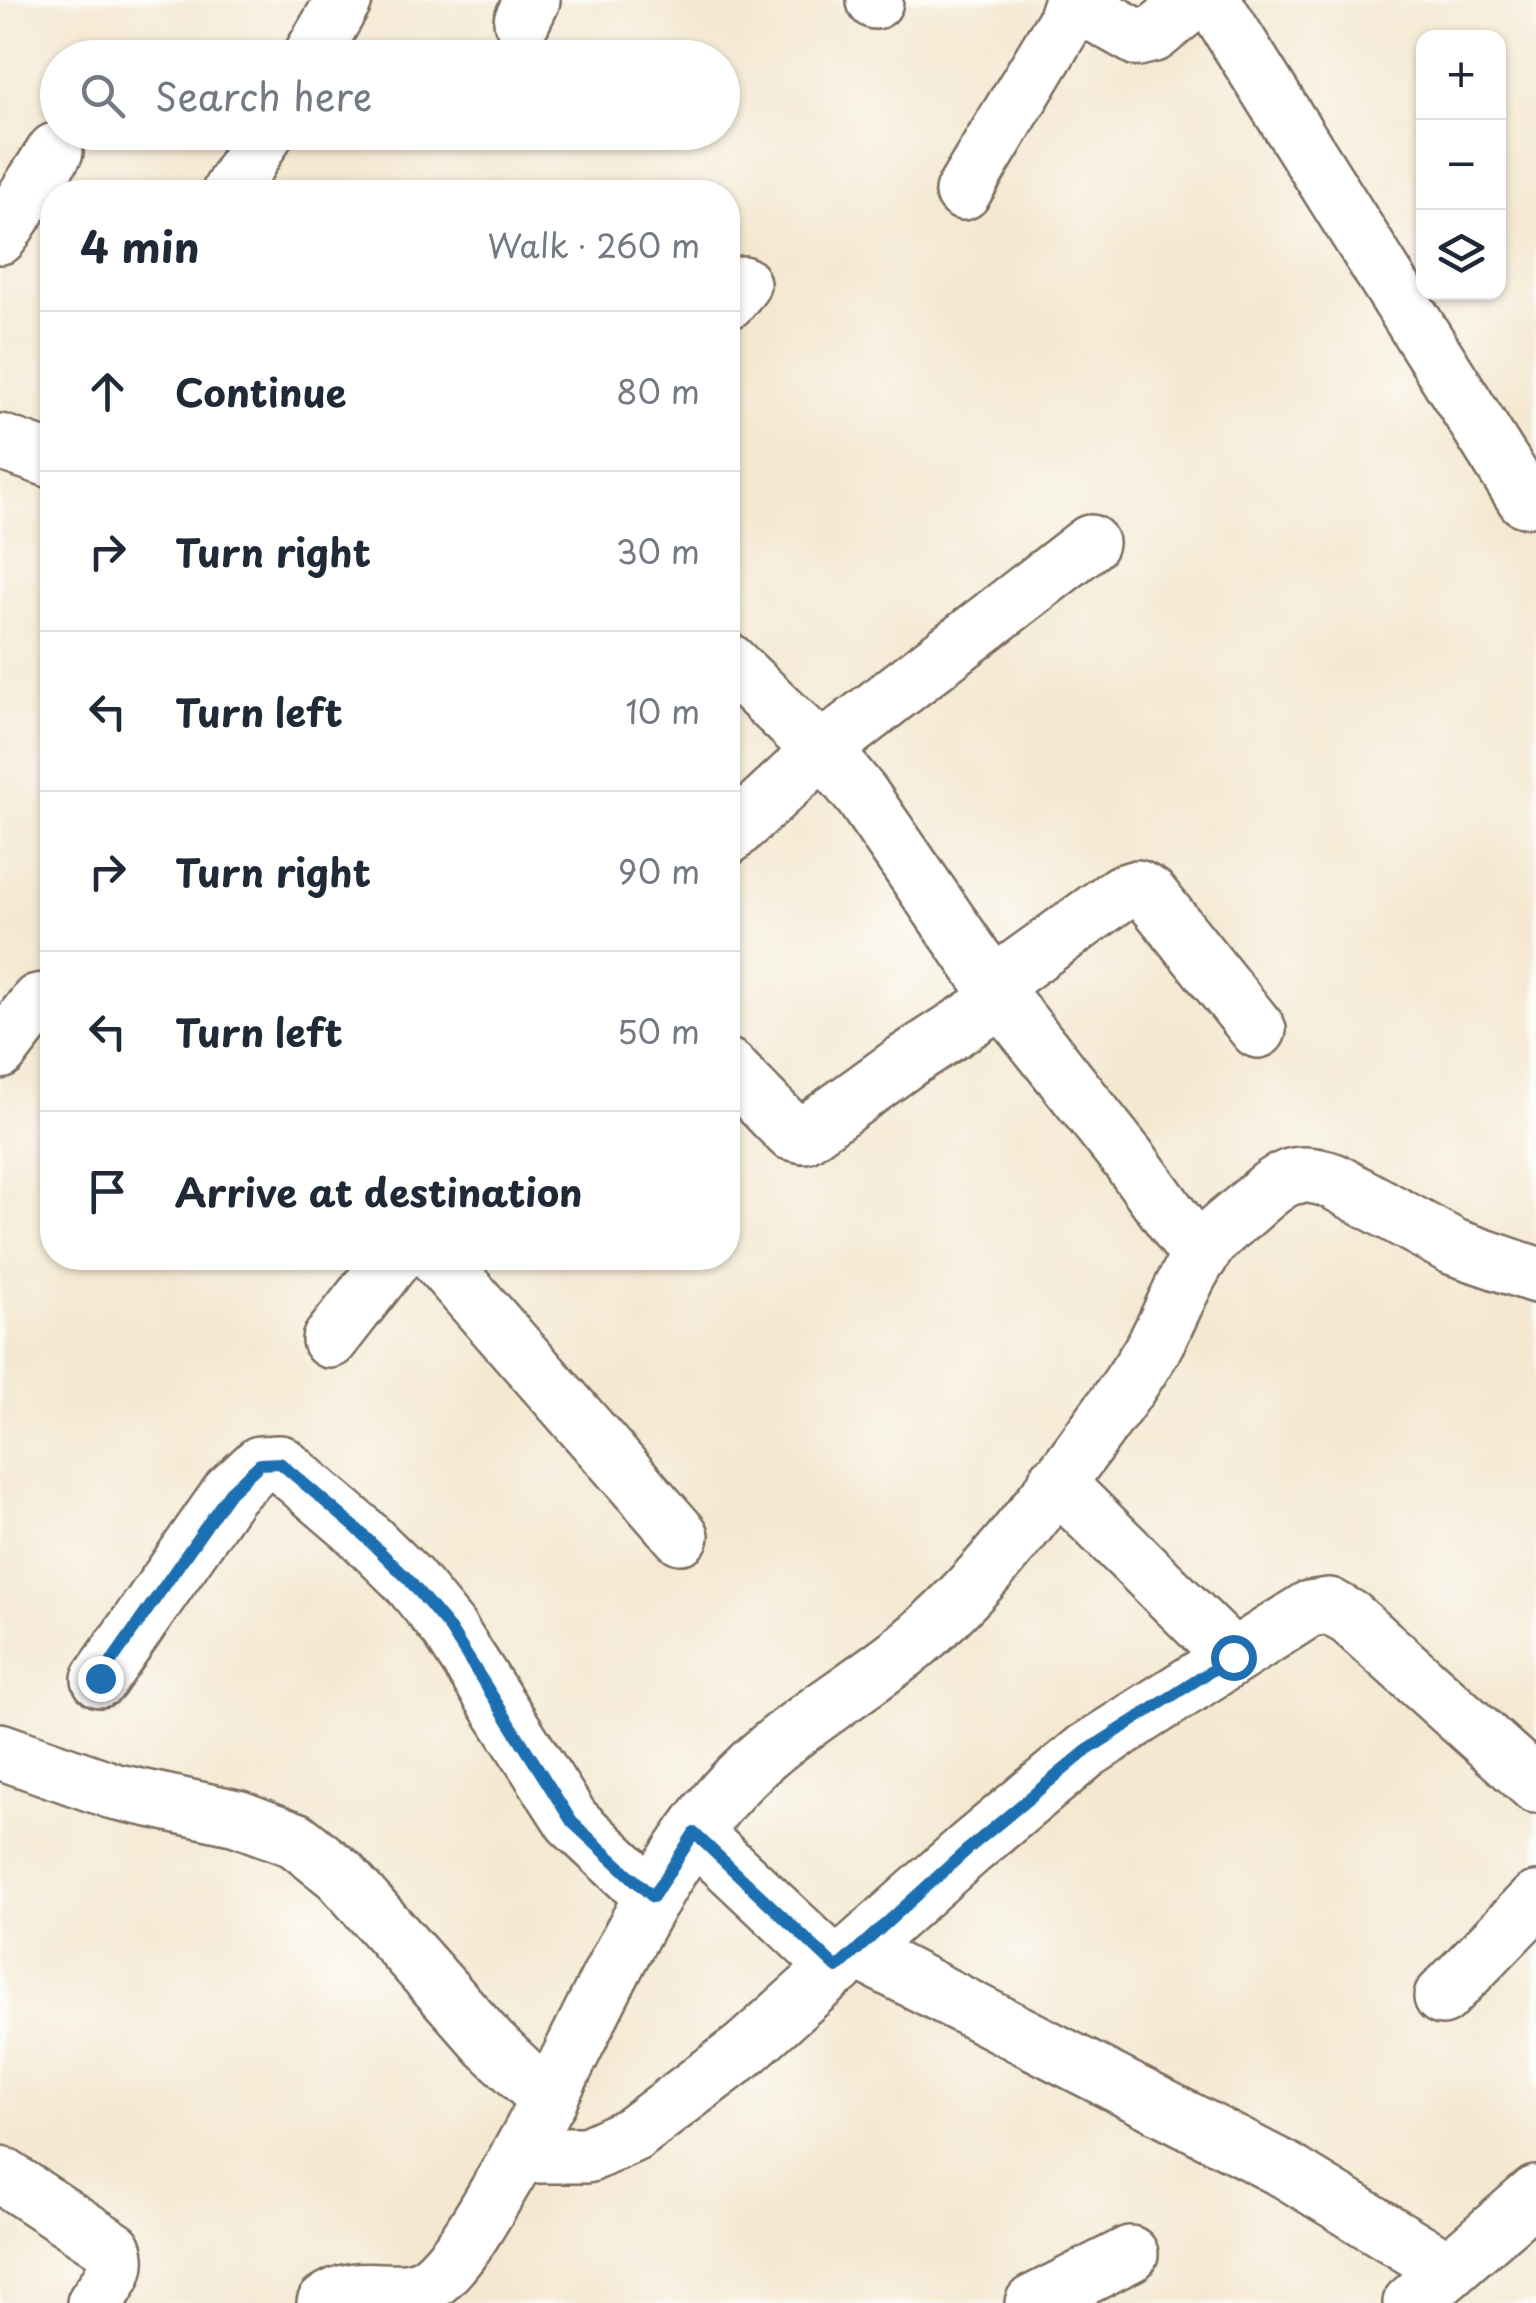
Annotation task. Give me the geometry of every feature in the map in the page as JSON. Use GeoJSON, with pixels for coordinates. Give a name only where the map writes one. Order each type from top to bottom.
{"type":"FeatureCollection","features":[{"type":"Feature","properties":{"kind":"street"},"geometry":{"type":"LineString","coordinates":[[321,40],[344,0]]}},
{"type":"Feature","properties":{"kind":"street"},"geometry":{"type":"LineString","coordinates":[[963,192],[1064,24],[1072,0],[1120,30],[1146,38],[1194,0]]}},
{"type":"Feature","properties":{"kind":"street"},"geometry":{"type":"LineString","coordinates":[[1212,0],[1525,500]]}},
{"type":"Feature","properties":{"kind":"street"},"geometry":{"type":"LineString","coordinates":[[237,180],[255,150]]}},
{"type":"Feature","properties":{"kind":"street"},"geometry":{"type":"LineString","coordinates":[[0,236],[55,151]]}},
{"type":"Feature","properties":{"kind":"street"},"geometry":{"type":"LineString","coordinates":[[0,442],[40,456]]}},
{"type":"Feature","properties":{"kind":"street"},"geometry":{"type":"LineString","coordinates":[[740,826],[822,750],[1090,543]]}},
{"type":"Feature","properties":{"kind":"street"},"geometry":{"type":"LineString","coordinates":[[740,672],[822,750],[862,796],[998,992],[1200,1257]]}},
{"type":"Feature","properties":{"kind":"street"},"geometry":{"type":"LineString","coordinates":[[740,1079],[791,1132],[804,1135],[998,992],[1121,892],[1137,888],[1150,896],[1258,1030]]}},
{"type":"Feature","properties":{"kind":"street"},"geometry":{"type":"LineString","coordinates":[[0,1051],[40,1002]]}},
{"type":"Feature","properties":{"kind":"street"},"geometry":{"type":"LineString","coordinates":[[325,2303],[340,2292],[353,2290],[398,2294],[416,2290],[430,2282],[460,2248],[520,2155],[653,1897],[694,1833],[743,1771],[790,1730],[909,1647],[1002,1552],[1133,1382],[1211,1240],[1278,1182],[1298,1174],[1314,1174],[1454,1246],[1536,1276]]}},
{"type":"Feature","properties":{"kind":"street"},"geometry":{"type":"LineString","coordinates":[[330,1340],[367,1270]]}},
{"type":"Feature","properties":{"kind":"street"},"geometry":{"type":"LineString","coordinates":[[448,1270],[682,1536]]}},
{"type":"Feature","properties":{"kind":"street"},"geometry":{"type":"LineString","coordinates":[[100,1678],[230,1492],[260,1464],[280,1463],[408,1579],[450,1629],[572,1822],[653,1897]]}},
{"type":"Feature","properties":{"kind":"street"},"geometry":{"type":"LineString","coordinates":[[1056,1482],[1233,1657]]}},
{"type":"Feature","properties":{"kind":"street"},"geometry":{"type":"LineString","coordinates":[[520,2155],[586,2155],[632,2134],[744,2050],[968,1849],[1086,1751],[1309,1608],[1337,1608],[1536,1785]]}},
{"type":"Feature","properties":{"kind":"street"},"geometry":{"type":"LineString","coordinates":[[0,1751],[113,1791],[237,1818],[296,1840],[340,1876],[490,2044],[549,2100]]}},
{"type":"Feature","properties":{"kind":"street"},"geometry":{"type":"LineString","coordinates":[[694,1833],[847,1959],[1287,2171],[1430,2287],[1536,2194]]}},
{"type":"Feature","properties":{"kind":"street"},"geometry":{"type":"LineString","coordinates":[[1442,1998],[1536,1900]]}},
{"type":"Feature","properties":{"kind":"street"},"geometry":{"type":"LineString","coordinates":[[0,2174],[114,2248],[117,2263],[96,2303]]}},
{"type":"Feature","properties":{"kind":"street"},"geometry":{"type":"LineString","coordinates":[[1033,2303],[1130,2254]]}},
{"type":"Feature","properties":{"kind":"route"},"geometry":{"type":"LineString","coordinates":[[100,1678],[230,1492],[260,1464],[280,1463],[356,1528],[408,1579],[450,1629],[553,1796],[592,1843],[653,1897],[694,1833],[837,1968],[968,1849],[1086,1751],[1233,1657]]}}]}
